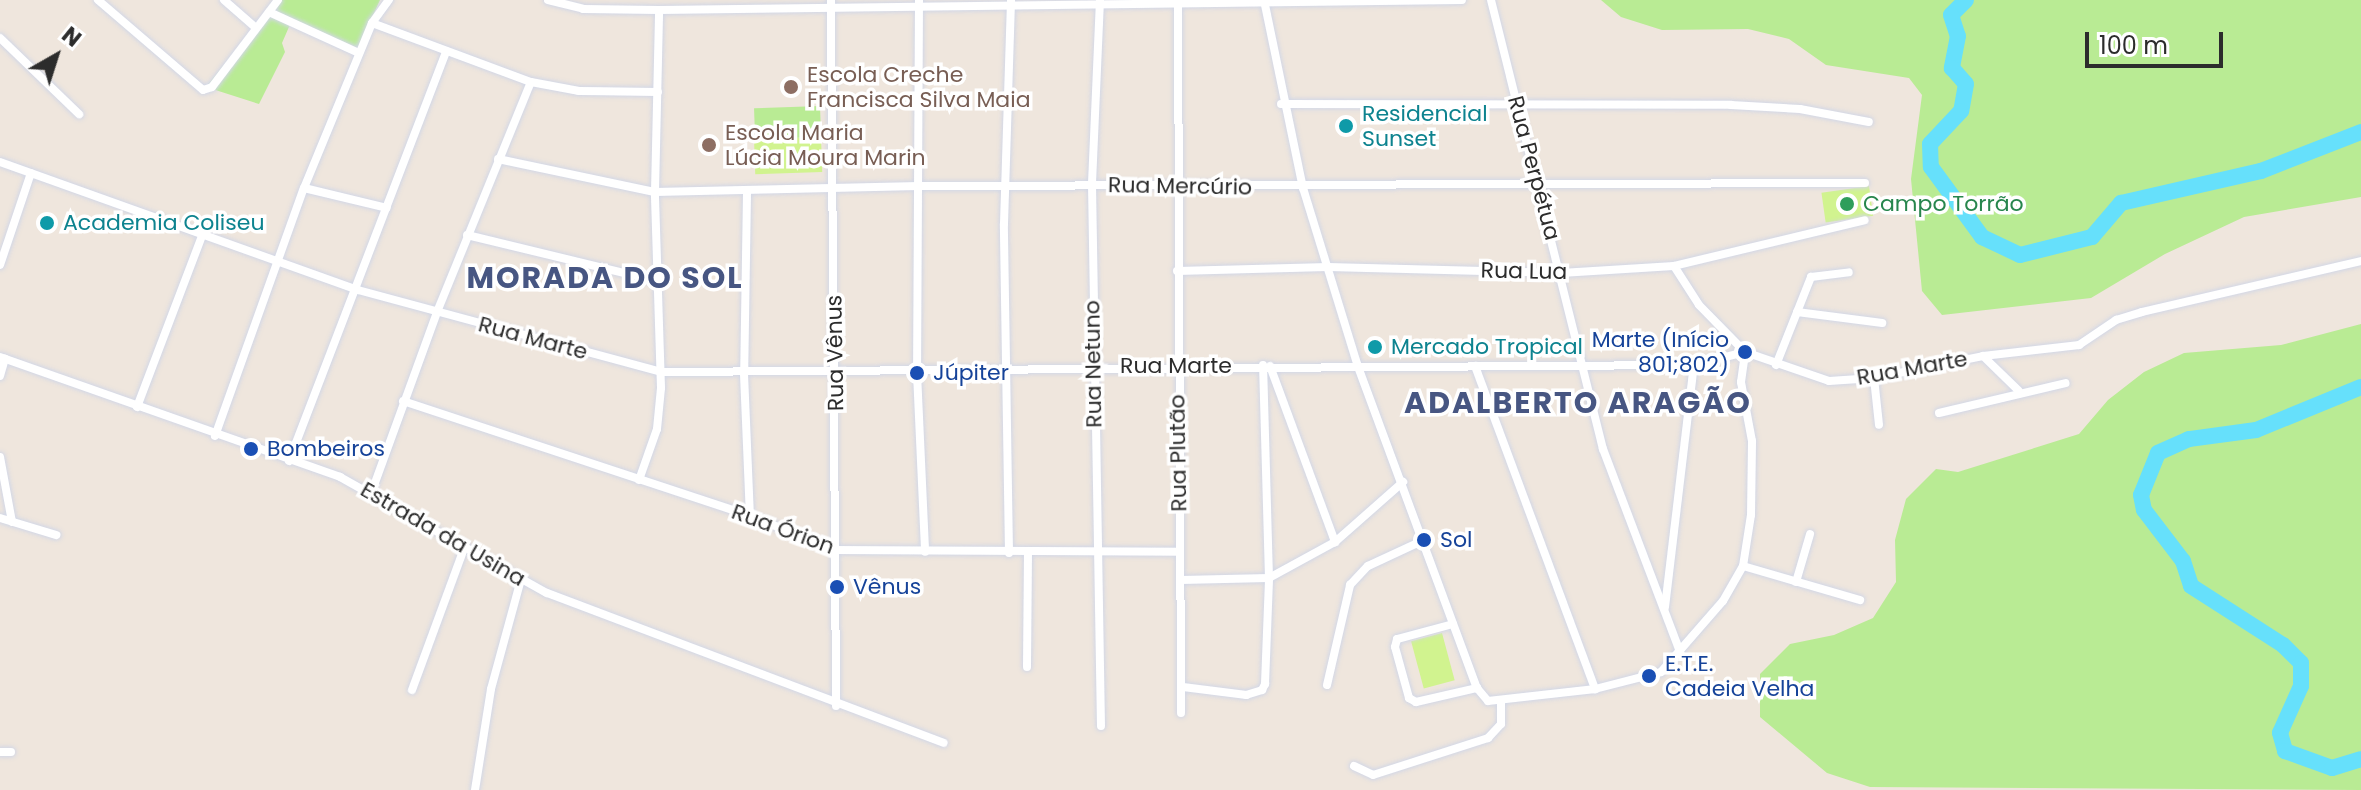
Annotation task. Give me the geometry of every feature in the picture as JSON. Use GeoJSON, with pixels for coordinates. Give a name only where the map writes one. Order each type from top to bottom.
{"type":"FeatureCollection","features":[{"type":"Feature","properties":{"kind":"street"},"geometry":{"type":"LineString","coordinates":[[98,0],[203,90],[212,87],[278,0]]}},
{"type":"Feature","properties":{"kind":"street"},"geometry":{"type":"LineString","coordinates":[[224,0],[255,27]]}},
{"type":"Feature","properties":{"kind":"street"},"geometry":{"type":"LineString","coordinates":[[548,0],[583,9],[659,10],[831,3],[1462,0]]}},
{"type":"Feature","properties":{"kind":"street"},"geometry":{"type":"LineString","coordinates":[[1264,0],[1281,104],[1303,188],[1357,364],[1477,688],[1488,701],[1501,703],[1595,689],[1661,672],[1681,654],[1743,566],[1753,483],[1741,382],[1745,352],[1699,305],[1674,266]]}},
{"type":"Feature","properties":{"kind":"street","name":"Rua Perpétua"},"geometry":{"type":"LineString","coordinates":[[1491,0],[1617,492],[1681,654]]}},
{"type":"Feature","properties":{"kind":"street","name":"Rua Netuno"},"geometry":{"type":"LineString","coordinates":[[1100,1],[1092,184],[1092,366],[1101,726]]}},
{"type":"Feature","properties":{"kind":"street","name":"Rua Plutão"},"geometry":{"type":"LineString","coordinates":[[1178,1],[1175,187],[1181,713]]}},
{"type":"Feature","properties":{"kind":"street"},"geometry":{"type":"LineString","coordinates":[[215,436],[304,188],[359,53],[384,2]]}},
{"type":"Feature","properties":{"kind":"street","name":"Rua Vênus"},"geometry":{"type":"LineString","coordinates":[[831,3],[836,706]]}},
{"type":"Feature","properties":{"kind":"street"},"geometry":{"type":"LineString","coordinates":[[919,3],[917,373],[925,552]]}},
{"type":"Feature","properties":{"kind":"street"},"geometry":{"type":"LineString","coordinates":[[1009,553],[1005,186],[1011,3]]}},
{"type":"Feature","properties":{"kind":"street"},"geometry":{"type":"LineString","coordinates":[[639,480],[657,429],[661,372],[655,192],[659,10]]}},
{"type":"Feature","properties":{"kind":"street"},"geometry":{"type":"LineString","coordinates":[[269,12],[359,53]]}},
{"type":"Feature","properties":{"kind":"street"},"geometry":{"type":"LineString","coordinates":[[372,23],[531,82],[579,91],[658,92]]}},
{"type":"Feature","properties":{"kind":"street"},"geometry":{"type":"LineString","coordinates":[[0,38],[79,114]]}},
{"type":"Feature","properties":{"kind":"street"},"geometry":{"type":"LineString","coordinates":[[289,461],[358,290],[446,51]]}},
{"type":"Feature","properties":{"kind":"street"},"geometry":{"type":"LineString","coordinates":[[372,491],[437,312],[531,82]]}},
{"type":"Feature","properties":{"kind":"street"},"geometry":{"type":"LineString","coordinates":[[1281,104],[1516,101],[1800,109],[1869,122]]}},
{"type":"Feature","properties":{"kind":"street","name":"Rua Mercúrio"},"geometry":{"type":"LineString","coordinates":[[498,159],[655,192],[747,193],[831,188],[1092,184],[1303,188],[1539,182],[1865,183]]}},
{"type":"Feature","properties":{"kind":"street","name":"Rua Marte"},"geometry":{"type":"LineString","coordinates":[[0,162],[358,290],[661,372],[917,373],[1092,366],[1357,364],[1694,365],[1745,352],[1814,379],[1874,378],[1983,356],[2079,345],[2116,320],[2142,312],[2361,261]]}},
{"type":"Feature","properties":{"kind":"street"},"geometry":{"type":"LineString","coordinates":[[0,265],[31,173]]}},
{"type":"Feature","properties":{"kind":"street"},"geometry":{"type":"LineString","coordinates":[[304,188],[387,208]]}},
{"type":"Feature","properties":{"kind":"street"},"geometry":{"type":"LineString","coordinates":[[747,193],[744,374],[750,516]]}},
{"type":"Feature","properties":{"kind":"street","name":"Rua Lua"},"geometry":{"type":"LineString","coordinates":[[1177,271],[1328,267],[1561,273],[1674,266],[1865,220]]}},
{"type":"Feature","properties":{"kind":"street"},"geometry":{"type":"LineString","coordinates":[[137,407],[203,233]]}},
{"type":"Feature","properties":{"kind":"street"},"geometry":{"type":"LineString","coordinates":[[467,235],[657,281]]}},
{"type":"Feature","properties":{"kind":"street"},"geometry":{"type":"LineString","coordinates":[[1776,365],[1811,277],[1849,272]]}},
{"type":"Feature","properties":{"kind":"street"},"geometry":{"type":"LineString","coordinates":[[1797,312],[1882,323]]}},
{"type":"Feature","properties":{"kind":"street"},"geometry":{"type":"LineString","coordinates":[[1983,356],[2019,391]]}},
{"type":"Feature","properties":{"kind":"street"},"geometry":{"type":"LineString","coordinates":[[0,376],[3,358]]}},
{"type":"Feature","properties":{"kind":"street","name":"Estrada da Usina"},"geometry":{"type":"LineString","coordinates":[[3,358],[372,491],[464,549],[521,579],[836,706],[944,743]]}},
{"type":"Feature","properties":{"kind":"street"},"geometry":{"type":"LineString","coordinates":[[1665,610],[1694,365]]}},
{"type":"Feature","properties":{"kind":"street"},"geometry":{"type":"LineString","coordinates":[[1267,366],[1335,542]]}},
{"type":"Feature","properties":{"kind":"street"},"geometry":{"type":"LineString","coordinates":[[1183,687],[1246,695],[1262,690],[1265,684],[1269,578],[1267,366]]}},
{"type":"Feature","properties":{"kind":"street"},"geometry":{"type":"LineString","coordinates":[[1475,366],[1595,689]]}},
{"type":"Feature","properties":{"kind":"street"},"geometry":{"type":"LineString","coordinates":[[1874,378],[1879,425]]}},
{"type":"Feature","properties":{"kind":"street"},"geometry":{"type":"LineString","coordinates":[[1939,413],[2019,391],[2066,383]]}},
{"type":"Feature","properties":{"kind":"street","name":"Rua Órion"},"geometry":{"type":"LineString","coordinates":[[403,401],[750,516],[836,550],[1179,552]]}},
{"type":"Feature","properties":{"kind":"street"},"geometry":{"type":"LineString","coordinates":[[0,457],[12,522]]}},
{"type":"Feature","properties":{"kind":"street"},"geometry":{"type":"LineString","coordinates":[[1181,580],[1269,578],[1335,542],[1403,482]]}},
{"type":"Feature","properties":{"kind":"street"},"geometry":{"type":"LineString","coordinates":[[0,518],[56,535]]}},
{"type":"Feature","properties":{"kind":"street"},"geometry":{"type":"LineString","coordinates":[[1796,582],[1810,534]]}},
{"type":"Feature","properties":{"kind":"street"},"geometry":{"type":"LineString","coordinates":[[1327,685],[1350,585],[1368,566],[1424,540]]}},
{"type":"Feature","properties":{"kind":"street"},"geometry":{"type":"LineString","coordinates":[[412,690],[464,549]]}},
{"type":"Feature","properties":{"kind":"street"},"geometry":{"type":"LineString","coordinates":[[1027,667],[1028,552]]}},
{"type":"Feature","properties":{"kind":"street"},"geometry":{"type":"LineString","coordinates":[[1743,566],[1860,600]]}},
{"type":"Feature","properties":{"kind":"street"},"geometry":{"type":"LineString","coordinates":[[475,790],[491,689],[521,579]]}},
{"type":"Feature","properties":{"kind":"street"},"geometry":{"type":"LineString","coordinates":[[1453,624],[1397,639],[1395,647],[1409,698],[1413,702],[1477,688]]}},
{"type":"Feature","properties":{"kind":"street"},"geometry":{"type":"LineString","coordinates":[[1354,766],[1373,775],[1488,738],[1501,724],[1501,703]]}},
{"type":"Feature","properties":{"kind":"street"},"geometry":{"type":"LineString","coordinates":[[0,752],[11,752]]}},
{"type":"Feature","properties":{"kind":"green space"},"geometry":{"type":"Polygon","coordinates":[[[276,0],[380,0],[358,48],[292,20],[282,43],[285,52],[259,104],[206,87],[276,0]]]}},
{"type":"Feature","properties":{"kind":"green space"},"geometry":{"type":"Polygon","coordinates":[[[1601,0],[2361,0],[2361,197],[2244,217],[2165,254],[2091,298],[1942,315],[1922,291],[1911,179],[1922,95],[1909,78],[1826,65],[1789,39],[1748,29],[1662,30],[1621,17],[1601,0]]]}},
{"type":"Feature","properties":{"kind":"green space"},"geometry":{"type":"Polygon","coordinates":[[[820,106],[821,137],[755,139],[754,108],[820,106]]]}},
{"type":"Feature","properties":{"kind":"green space"},"geometry":{"type":"Polygon","coordinates":[[[821,137],[822,172],[755,174],[754,139],[821,137]]]}},
{"type":"Feature","properties":{"kind":"green space","name":"Campo Torrão"},"geometry":{"type":"Polygon","coordinates":[[[1869,186],[1873,216],[1826,222],[1821,193],[1869,186]]]}},
{"type":"Feature","properties":{"kind":"green space"},"geometry":{"type":"Polygon","coordinates":[[[2361,324],[2361,790],[1870,787],[1827,773],[1760,717],[1760,674],[1790,644],[1834,635],[1873,618],[1896,582],[1895,540],[1906,499],[1936,469],[1958,472],[2079,434],[2108,400],[2144,372],[2184,353],[2281,345],[2361,324]]]}},
{"type":"Feature","properties":{"kind":"green space"},"geometry":{"type":"Polygon","coordinates":[[[1442,633],[1455,680],[1424,689],[1411,641],[1442,633]]]}},
{"type":"Feature","properties":{"kind":"waterway"},"geometry":{"type":"LineString","coordinates":[[1966,0],[1951,15],[1958,36],[1952,68],[1966,84],[1961,111],[1930,144],[1931,167],[1982,237],[2020,255],[2092,237],[2121,203],[2261,171],[2361,132]]}},
{"type":"Feature","properties":{"kind":"waterway"},"geometry":{"type":"LineString","coordinates":[[2361,387],[2256,430],[2189,439],[2158,453],[2141,495],[2144,510],[2183,561],[2191,586],[2283,645],[2301,663],[2301,686],[2280,733],[2285,751],[2332,768],[2361,759]]}},
{"type":"Feature","properties":{"kind":"place","name":"Escola Creche Francisca Silva Maia"},"geometry":{"type":"Point","coordinates":[791,87]}},
{"type":"Feature","properties":{"kind":"place","name":"Residencial Sunset"},"geometry":{"type":"Point","coordinates":[1346,126]}},
{"type":"Feature","properties":{"kind":"place","name":"Escola Maria Lúcia Moura Marin"},"geometry":{"type":"Point","coordinates":[709,145]}},
{"type":"Feature","properties":{"kind":"place","name":"Campo Torrão"},"geometry":{"type":"Point","coordinates":[1847,204]}},
{"type":"Feature","properties":{"kind":"place","name":"Academia Coliseu"},"geometry":{"type":"Point","coordinates":[47,223]}},
{"type":"Feature","properties":{"kind":"place","name":"Mercado Tropical"},"geometry":{"type":"Point","coordinates":[1375,347]}},
{"type":"Feature","properties":{"kind":"place","name":"Marte (Início 801;802)"},"geometry":{"type":"Point","coordinates":[1745,352]}},
{"type":"Feature","properties":{"kind":"place","name":"Júpiter"},"geometry":{"type":"Point","coordinates":[917,373]}},
{"type":"Feature","properties":{"kind":"place","name":"Bombeiros"},"geometry":{"type":"Point","coordinates":[251,449]}},
{"type":"Feature","properties":{"kind":"place","name":"Sol"},"geometry":{"type":"Point","coordinates":[1424,540]}},
{"type":"Feature","properties":{"kind":"place","name":"Vênus"},"geometry":{"type":"Point","coordinates":[837,587]}},
{"type":"Feature","properties":{"kind":"place","name":"E.T.E. Cadeia Velha"},"geometry":{"type":"Point","coordinates":[1649,676]}},
{"type":"Feature","properties":{"kind":"district","name":"MORADA DO SOL"},"geometry":{"type":"Point","coordinates":[605,278]}},
{"type":"Feature","properties":{"kind":"district","name":"ADALBERTO ARAGÃO"},"geometry":{"type":"Point","coordinates":[1578,403]}}]}
